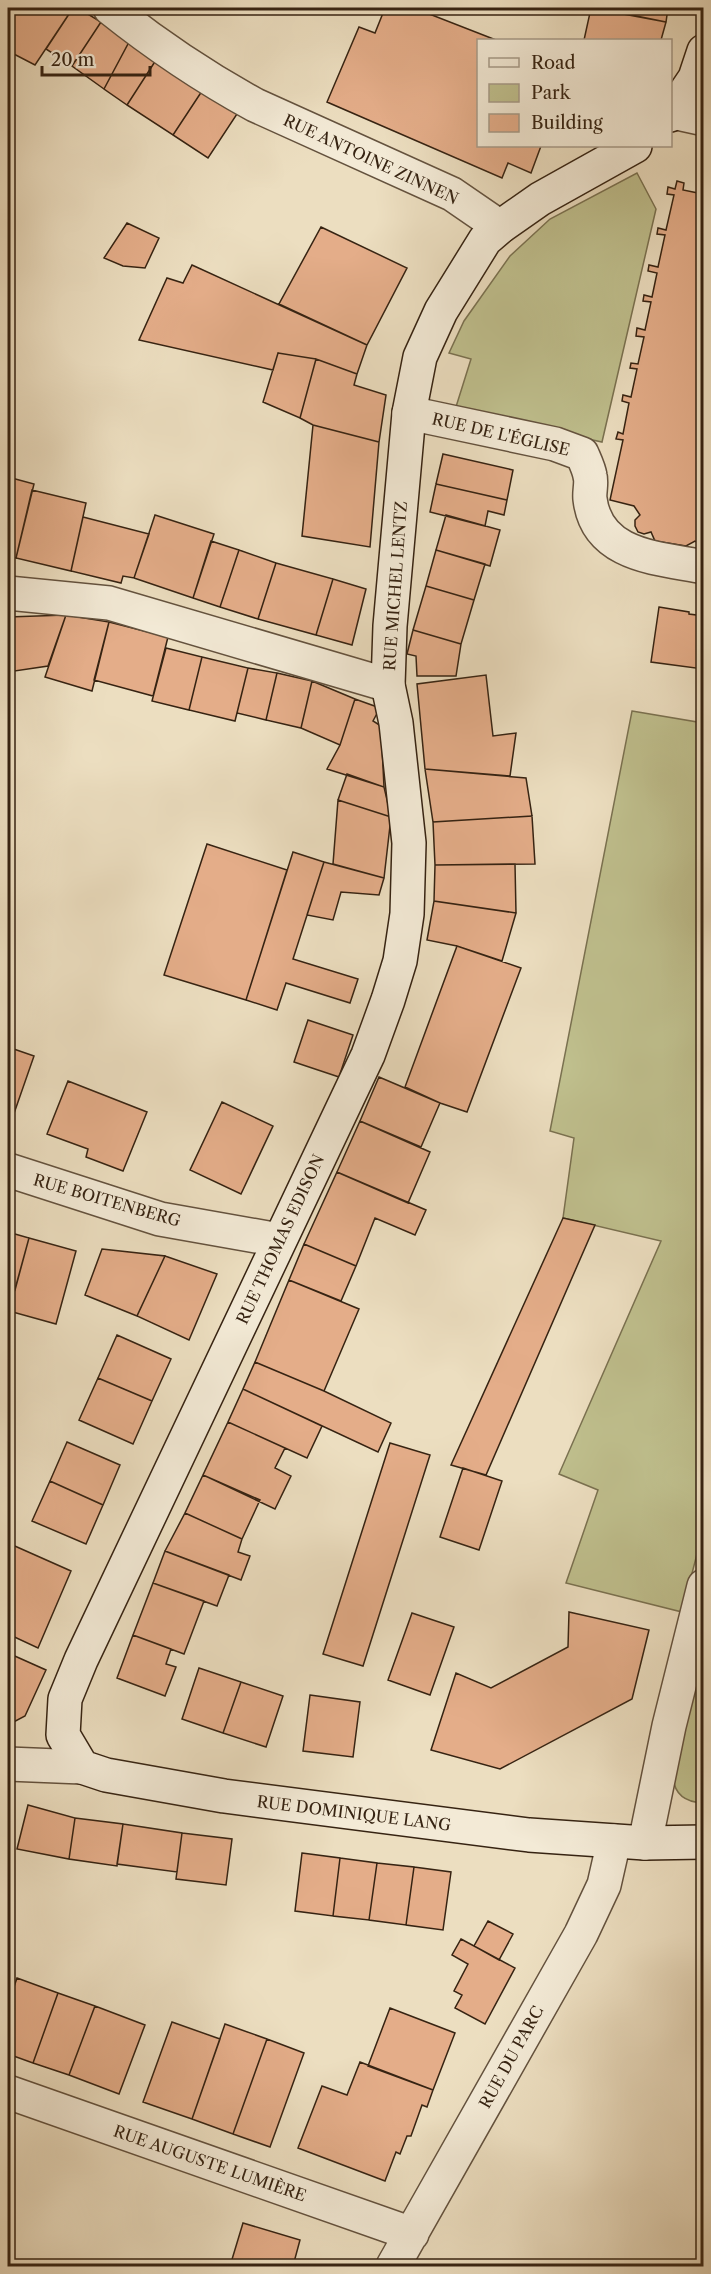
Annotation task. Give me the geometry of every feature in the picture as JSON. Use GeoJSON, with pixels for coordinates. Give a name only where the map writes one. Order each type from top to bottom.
{"type":"FeatureCollection","features":[{"type":"Feature","properties":{"kind":"street","name":"RUE ANTOINE ZINNEN"},"geometry":{"type":"LineString","coordinates":[[110,8],[138,30],[224,88],[255,105],[452,194],[500,227]]}},
{"type":"Feature","properties":{"kind":"street"},"geometry":{"type":"LineString","coordinates":[[672,112],[695,78],[704,51]]}},
{"type":"Feature","properties":{"kind":"street"},"geometry":{"type":"LineString","coordinates":[[672,114],[704,120]]}},
{"type":"Feature","properties":{"kind":"street"},"geometry":{"type":"LineString","coordinates":[[500,227],[540,199],[633,147]]}},
{"type":"Feature","properties":{"kind":"street","name":"RUE MICHEL LENTZ"},"geometry":{"type":"LineString","coordinates":[[8,592],[109,603],[388,685],[390,626],[409,413],[420,357],[441,311],[485,240],[500,227]]}},
{"type":"Feature","properties":{"kind":"street","name":"RUE DE L'ÉGLISE"},"geometry":{"type":"LineString","coordinates":[[409,413],[555,444],[582,454],[591,477],[590,499],[597,522],[611,541],[634,553],[704,567]]}},
{"type":"Feature","properties":{"kind":"street","name":"RUE THOMAS EDISON"},"geometry":{"type":"LineString","coordinates":[[82,1767],[63,1735],[64,1699],[279,1239],[368,1055],[400,961],[407,914],[409,843],[396,723],[388,685]]}},
{"type":"Feature","properties":{"kind":"street","name":"RUE BOITENBERG"},"geometry":{"type":"LineString","coordinates":[[8,1170],[160,1219],[279,1239]]}},
{"type":"Feature","properties":{"kind":"street","name":"RUE DU PARC"},"geometry":{"type":"LineString","coordinates":[[393,2266],[581,1934],[604,1886],[629,1842],[669,1726],[704,1586]]}},
{"type":"Feature","properties":{"kind":"street","name":"RUE DOMINIQUE LANG"},"geometry":{"type":"LineString","coordinates":[[8,1764],[82,1767],[106,1775],[224,1796],[529,1835],[629,1842],[704,1842]]}},
{"type":"Feature","properties":{"kind":"street","name":"RUE AUGUSTE LUMIÈRE"},"geometry":{"type":"LineString","coordinates":[[8,2092],[412,2234]]}},
{"type":"Feature","properties":{"kind":"green space"},"geometry":{"type":"Polygon","coordinates":[[[637,173],[656,209],[602,442],[455,410],[471,359],[449,353],[464,321],[510,256],[550,219],[637,173]]]}},
{"type":"Feature","properties":{"kind":"green space"},"geometry":{"type":"Polygon","coordinates":[[[632,711],[703,723],[704,1527],[682,1612],[566,1583],[598,1490],[559,1474],[661,1241],[563,1218],[574,1138],[550,1131],[632,711]]]}},
{"type":"Feature","properties":{"kind":"green space"},"geometry":{"type":"Polygon","coordinates":[[[703,1661],[703,1803],[690,1801],[680,1794],[674,1785],[673,1771],[703,1661]]]}},
{"type":"Feature","properties":{"kind":"building"},"geometry":{"type":"Polygon","coordinates":[[[8,8],[73,8],[35,65],[8,51],[8,8]]]}},
{"type":"Feature","properties":{"kind":"building"},"geometry":{"type":"Polygon","coordinates":[[[73,8],[78,8],[101,22],[72,66],[46,49],[73,8]]]}},
{"type":"Feature","properties":{"kind":"building"},"geometry":{"type":"Polygon","coordinates":[[[385,8],[414,8],[493,39],[477,39],[477,147],[541,147],[531,173],[508,163],[502,178],[327,102],[359,27],[375,33],[385,8]]]}},
{"type":"Feature","properties":{"kind":"building"},"geometry":{"type":"Polygon","coordinates":[[[591,8],[666,22],[661,39],[584,39],[591,8]]]}},
{"type":"Feature","properties":{"kind":"building"},"geometry":{"type":"Polygon","coordinates":[[[597,8],[668,8],[666,22],[597,8]]]}},
{"type":"Feature","properties":{"kind":"building"},"geometry":{"type":"Polygon","coordinates":[[[101,22],[129,42],[104,89],[72,66],[101,22]]]}},
{"type":"Feature","properties":{"kind":"building"},"geometry":{"type":"Polygon","coordinates":[[[129,42],[156,60],[127,105],[104,89],[129,42]]]}},
{"type":"Feature","properties":{"kind":"building"},"geometry":{"type":"Polygon","coordinates":[[[156,60],[202,91],[173,135],[127,105],[156,60]]]}},
{"type":"Feature","properties":{"kind":"building"},"geometry":{"type":"Polygon","coordinates":[[[202,91],[237,114],[208,158],[173,135],[202,91]]]}},
{"type":"Feature","properties":{"kind":"building"},"geometry":{"type":"Polygon","coordinates":[[[677,181],[684,183],[683,190],[703,194],[704,190],[704,546],[695,541],[686,546],[655,541],[651,532],[644,534],[638,532],[635,520],[640,515],[634,506],[610,500],[623,440],[616,439],[618,432],[623,434],[629,403],[622,401],[623,395],[631,397],[637,369],[630,368],[631,363],[638,364],[644,337],[636,336],[637,328],[645,330],[651,302],[643,301],[644,295],[652,297],[657,273],[648,271],[649,265],[658,267],[665,235],[657,234],[658,228],[666,230],[674,195],[667,194],[668,187],[675,189],[677,181]]]}},
{"type":"Feature","properties":{"kind":"building"},"geometry":{"type":"Polygon","coordinates":[[[127,223],[159,238],[145,268],[123,266],[104,258],[127,223]]]}},
{"type":"Feature","properties":{"kind":"building"},"geometry":{"type":"Polygon","coordinates":[[[321,227],[407,268],[367,345],[279,304],[321,227]]]}},
{"type":"Feature","properties":{"kind":"building"},"geometry":{"type":"Polygon","coordinates":[[[192,265],[367,345],[357,374],[316,359],[278,353],[273,370],[139,340],[167,278],[183,283],[192,265]]]}},
{"type":"Feature","properties":{"kind":"building"},"geometry":{"type":"Polygon","coordinates":[[[278,353],[316,359],[300,418],[263,402],[278,353]]]}},
{"type":"Feature","properties":{"kind":"building"},"geometry":{"type":"Polygon","coordinates":[[[316,359],[357,374],[354,385],[386,395],[379,442],[313,425],[300,418],[316,359]]]}},
{"type":"Feature","properties":{"kind":"building"},"geometry":{"type":"Polygon","coordinates":[[[313,425],[379,442],[370,547],[302,536],[313,425]]]}},
{"type":"Feature","properties":{"kind":"building"},"geometry":{"type":"Polygon","coordinates":[[[443,454],[513,470],[507,500],[436,484],[443,454]]]}},
{"type":"Feature","properties":{"kind":"building"},"geometry":{"type":"Polygon","coordinates":[[[8,477],[34,484],[16,558],[8,556],[8,477]]]}},
{"type":"Feature","properties":{"kind":"building"},"geometry":{"type":"Polygon","coordinates":[[[436,484],[507,500],[504,515],[488,511],[485,526],[430,512],[436,484]]]}},
{"type":"Feature","properties":{"kind":"building"},"geometry":{"type":"Polygon","coordinates":[[[32,490],[86,503],[71,571],[16,558],[32,490]]]}},
{"type":"Feature","properties":{"kind":"building"},"geometry":{"type":"Polygon","coordinates":[[[155,515],[214,534],[193,598],[134,578],[155,515]]]}},
{"type":"Feature","properties":{"kind":"building"},"geometry":{"type":"Polygon","coordinates":[[[446,515],[500,530],[490,566],[436,550],[446,515]]]}},
{"type":"Feature","properties":{"kind":"building"},"geometry":{"type":"Polygon","coordinates":[[[83,517],[149,534],[134,578],[123,576],[121,583],[71,571],[83,517]]]}},
{"type":"Feature","properties":{"kind":"building"},"geometry":{"type":"Polygon","coordinates":[[[211,541],[239,550],[220,607],[193,598],[211,541]]]}},
{"type":"Feature","properties":{"kind":"building"},"geometry":{"type":"Polygon","coordinates":[[[239,550],[276,563],[258,619],[220,607],[239,550]]]}},
{"type":"Feature","properties":{"kind":"building"},"geometry":{"type":"Polygon","coordinates":[[[436,550],[485,564],[474,600],[426,586],[436,550]]]}},
{"type":"Feature","properties":{"kind":"building"},"geometry":{"type":"Polygon","coordinates":[[[276,563],[333,579],[316,635],[258,619],[276,563]]]}},
{"type":"Feature","properties":{"kind":"building"},"geometry":{"type":"Polygon","coordinates":[[[333,579],[366,589],[352,645],[316,635],[333,579]]]}},
{"type":"Feature","properties":{"kind":"building"},"geometry":{"type":"Polygon","coordinates":[[[426,586],[474,600],[461,644],[413,630],[426,586]]]}},
{"type":"Feature","properties":{"kind":"building"},"geometry":{"type":"Polygon","coordinates":[[[659,607],[704,616],[703,669],[651,662],[659,607]]]}},
{"type":"Feature","properties":{"kind":"building"},"geometry":{"type":"Polygon","coordinates":[[[66,615],[109,622],[92,691],[45,677],[66,615]]]}},
{"type":"Feature","properties":{"kind":"building"},"geometry":{"type":"Polygon","coordinates":[[[66,615],[48,666],[8,672],[8,617],[66,615]]]}},
{"type":"Feature","properties":{"kind":"building"},"geometry":{"type":"Polygon","coordinates":[[[109,622],[168,637],[153,696],[94,680],[109,622]]]}},
{"type":"Feature","properties":{"kind":"building"},"geometry":{"type":"Polygon","coordinates":[[[413,630],[461,644],[456,676],[417,676],[416,656],[407,654],[413,630]]]}},
{"type":"Feature","properties":{"kind":"building"},"geometry":{"type":"Polygon","coordinates":[[[166,648],[202,657],[189,710],[152,701],[166,648]]]}},
{"type":"Feature","properties":{"kind":"building"},"geometry":{"type":"Polygon","coordinates":[[[202,657],[248,668],[235,721],[189,710],[202,657]]]}},
{"type":"Feature","properties":{"kind":"building"},"geometry":{"type":"Polygon","coordinates":[[[248,668],[277,673],[266,720],[237,713],[248,668]]]}},
{"type":"Feature","properties":{"kind":"building"},"geometry":{"type":"Polygon","coordinates":[[[277,673],[312,681],[301,728],[266,720],[277,673]]]}},
{"type":"Feature","properties":{"kind":"building"},"geometry":{"type":"Polygon","coordinates":[[[486,675],[493,736],[516,733],[510,776],[425,769],[417,684],[486,675]]]}},
{"type":"Feature","properties":{"kind":"building"},"geometry":{"type":"Polygon","coordinates":[[[312,681],[355,699],[340,745],[301,728],[312,681]]]}},
{"type":"Feature","properties":{"kind":"building"},"geometry":{"type":"Polygon","coordinates":[[[355,699],[380,708],[373,721],[381,726],[384,787],[327,769],[340,745],[355,699]]]}},
{"type":"Feature","properties":{"kind":"building"},"geometry":{"type":"Polygon","coordinates":[[[425,769],[526,778],[532,816],[433,822],[425,769]]]}},
{"type":"Feature","properties":{"kind":"building"},"geometry":{"type":"Polygon","coordinates":[[[347,774],[384,787],[391,817],[338,800],[347,774]]]}},
{"type":"Feature","properties":{"kind":"building"},"geometry":{"type":"Polygon","coordinates":[[[338,800],[391,817],[384,878],[333,864],[338,800]]]}},
{"type":"Feature","properties":{"kind":"building"},"geometry":{"type":"Polygon","coordinates":[[[532,816],[535,864],[435,865],[433,822],[532,816]]]}},
{"type":"Feature","properties":{"kind":"building"},"geometry":{"type":"Polygon","coordinates":[[[207,844],[287,870],[246,1000],[164,975],[207,844]]]}},
{"type":"Feature","properties":{"kind":"building"},"geometry":{"type":"Polygon","coordinates":[[[293,852],[324,862],[293,959],[358,979],[350,1003],[286,983],[277,1010],[246,1000],[293,852]]]}},
{"type":"Feature","properties":{"kind":"building"},"geometry":{"type":"Polygon","coordinates":[[[324,862],[384,878],[379,895],[341,892],[333,920],[307,915],[324,862]]]}},
{"type":"Feature","properties":{"kind":"building"},"geometry":{"type":"Polygon","coordinates":[[[515,864],[516,913],[434,901],[435,865],[515,864]]]}},
{"type":"Feature","properties":{"kind":"building"},"geometry":{"type":"Polygon","coordinates":[[[434,901],[516,913],[502,961],[457,946],[427,940],[434,901]]]}},
{"type":"Feature","properties":{"kind":"building"},"geometry":{"type":"Polygon","coordinates":[[[457,946],[521,968],[467,1112],[405,1087],[457,946]]]}},
{"type":"Feature","properties":{"kind":"building"},"geometry":{"type":"Polygon","coordinates":[[[308,1020],[353,1035],[339,1077],[294,1062],[308,1020]]]}},
{"type":"Feature","properties":{"kind":"building"},"geometry":{"type":"Polygon","coordinates":[[[8,1047],[34,1056],[11,1122],[8,1121],[8,1047]]]}},
{"type":"Feature","properties":{"kind":"building"},"geometry":{"type":"Polygon","coordinates":[[[379,1077],[440,1103],[421,1147],[360,1121],[379,1077]]]}},
{"type":"Feature","properties":{"kind":"building"},"geometry":{"type":"Polygon","coordinates":[[[68,1081],[147,1112],[123,1171],[86,1157],[88,1149],[47,1134],[68,1081]]]}},
{"type":"Feature","properties":{"kind":"building"},"geometry":{"type":"Polygon","coordinates":[[[222,1102],[273,1126],[241,1194],[190,1170],[222,1102]]]}},
{"type":"Feature","properties":{"kind":"building"},"geometry":{"type":"Polygon","coordinates":[[[360,1121],[430,1152],[408,1203],[337,1172],[360,1121]]]}},
{"type":"Feature","properties":{"kind":"building"},"geometry":{"type":"Polygon","coordinates":[[[337,1172],[426,1210],[415,1235],[375,1218],[356,1266],[304,1244],[337,1172]]]}},
{"type":"Feature","properties":{"kind":"building"},"geometry":{"type":"Polygon","coordinates":[[[563,1218],[595,1225],[486,1475],[451,1465],[563,1218]]]}},
{"type":"Feature","properties":{"kind":"building"},"geometry":{"type":"Polygon","coordinates":[[[8,1232],[29,1238],[15,1290],[8,1288],[8,1232]]]}},
{"type":"Feature","properties":{"kind":"building"},"geometry":{"type":"Polygon","coordinates":[[[29,1238],[76,1251],[56,1324],[9,1311],[29,1238]]]}},
{"type":"Feature","properties":{"kind":"building"},"geometry":{"type":"Polygon","coordinates":[[[304,1244],[356,1266],[341,1301],[289,1280],[304,1244]]]}},
{"type":"Feature","properties":{"kind":"building"},"geometry":{"type":"Polygon","coordinates":[[[102,1249],[165,1256],[137,1316],[85,1295],[102,1249]]]}},
{"type":"Feature","properties":{"kind":"building"},"geometry":{"type":"Polygon","coordinates":[[[165,1256],[217,1274],[189,1340],[137,1316],[165,1256]]]}},
{"type":"Feature","properties":{"kind":"building"},"geometry":{"type":"Polygon","coordinates":[[[289,1280],[359,1309],[324,1391],[255,1362],[289,1280]]]}},
{"type":"Feature","properties":{"kind":"building"},"geometry":{"type":"Polygon","coordinates":[[[117,1335],[171,1359],[152,1401],[98,1378],[117,1335]]]}},
{"type":"Feature","properties":{"kind":"building"},"geometry":{"type":"Polygon","coordinates":[[[255,1362],[391,1423],[378,1452],[243,1389],[255,1362]]]}},
{"type":"Feature","properties":{"kind":"building"},"geometry":{"type":"Polygon","coordinates":[[[98,1378],[152,1401],[133,1444],[79,1420],[98,1378]]]}},
{"type":"Feature","properties":{"kind":"building"},"geometry":{"type":"Polygon","coordinates":[[[243,1389],[322,1426],[307,1458],[228,1422],[243,1389]]]}},
{"type":"Feature","properties":{"kind":"building"},"geometry":{"type":"Polygon","coordinates":[[[228,1422],[285,1448],[275,1468],[291,1476],[275,1509],[203,1475],[228,1422]]]}},
{"type":"Feature","properties":{"kind":"building"},"geometry":{"type":"Polygon","coordinates":[[[67,1442],[120,1465],[103,1505],[50,1481],[67,1442]]]}},
{"type":"Feature","properties":{"kind":"building"},"geometry":{"type":"Polygon","coordinates":[[[390,1443],[430,1455],[363,1666],[323,1654],[390,1443]]]}},
{"type":"Feature","properties":{"kind":"building"},"geometry":{"type":"Polygon","coordinates":[[[463,1468],[502,1481],[479,1550],[440,1537],[463,1468]]]}},
{"type":"Feature","properties":{"kind":"building"},"geometry":{"type":"Polygon","coordinates":[[[203,1475],[260,1500],[242,1539],[185,1513],[203,1475]]]}},
{"type":"Feature","properties":{"kind":"building"},"geometry":{"type":"Polygon","coordinates":[[[50,1481],[103,1505],[86,1544],[32,1521],[50,1481]]]}},
{"type":"Feature","properties":{"kind":"building"},"geometry":{"type":"Polygon","coordinates":[[[185,1513],[242,1539],[238,1552],[250,1556],[241,1580],[165,1551],[185,1513]]]}},
{"type":"Feature","properties":{"kind":"building"},"geometry":{"type":"Polygon","coordinates":[[[8,1543],[71,1571],[38,1648],[8,1634],[8,1543]]]}},
{"type":"Feature","properties":{"kind":"building"},"geometry":{"type":"Polygon","coordinates":[[[165,1551],[229,1575],[217,1606],[153,1583],[165,1551]]]}},
{"type":"Feature","properties":{"kind":"building"},"geometry":{"type":"Polygon","coordinates":[[[153,1583],[204,1601],[184,1654],[133,1635],[153,1583]]]}},
{"type":"Feature","properties":{"kind":"building"},"geometry":{"type":"Polygon","coordinates":[[[569,1612],[649,1630],[632,1699],[500,1769],[431,1750],[456,1673],[491,1688],[568,1647],[569,1612]]]}},
{"type":"Feature","properties":{"kind":"building"},"geometry":{"type":"Polygon","coordinates":[[[412,1613],[454,1627],[430,1695],[388,1680],[412,1613]]]}},
{"type":"Feature","properties":{"kind":"building"},"geometry":{"type":"Polygon","coordinates":[[[133,1635],[171,1649],[166,1664],[176,1667],[165,1696],[117,1678],[133,1635]]]}},
{"type":"Feature","properties":{"kind":"building"},"geometry":{"type":"Polygon","coordinates":[[[8,1653],[46,1670],[25,1716],[8,1725],[8,1653]]]}},
{"type":"Feature","properties":{"kind":"building"},"geometry":{"type":"Polygon","coordinates":[[[199,1668],[241,1682],[223,1733],[182,1719],[199,1668]]]}},
{"type":"Feature","properties":{"kind":"building"},"geometry":{"type":"Polygon","coordinates":[[[241,1682],[283,1696],[266,1747],[223,1733],[241,1682]]]}},
{"type":"Feature","properties":{"kind":"building"},"geometry":{"type":"Polygon","coordinates":[[[310,1695],[360,1702],[353,1757],[303,1751],[310,1695]]]}},
{"type":"Feature","properties":{"kind":"building"},"geometry":{"type":"Polygon","coordinates":[[[28,1805],[75,1818],[69,1859],[17,1849],[28,1805]]]}},
{"type":"Feature","properties":{"kind":"building"},"geometry":{"type":"Polygon","coordinates":[[[75,1818],[123,1824],[117,1866],[69,1859],[75,1818]]]}},
{"type":"Feature","properties":{"kind":"building"},"geometry":{"type":"Polygon","coordinates":[[[123,1824],[182,1833],[177,1872],[117,1864],[123,1824]]]}},
{"type":"Feature","properties":{"kind":"building"},"geometry":{"type":"Polygon","coordinates":[[[182,1833],[232,1839],[226,1885],[176,1879],[182,1833]]]}},
{"type":"Feature","properties":{"kind":"building"},"geometry":{"type":"Polygon","coordinates":[[[302,1853],[340,1858],[333,1916],[295,1911],[302,1853]]]}},
{"type":"Feature","properties":{"kind":"building"},"geometry":{"type":"Polygon","coordinates":[[[340,1858],[377,1863],[369,1920],[333,1916],[340,1858]]]}},
{"type":"Feature","properties":{"kind":"building"},"geometry":{"type":"Polygon","coordinates":[[[377,1863],[414,1867],[406,1925],[369,1920],[377,1863]]]}},
{"type":"Feature","properties":{"kind":"building"},"geometry":{"type":"Polygon","coordinates":[[[414,1867],[451,1872],[443,1930],[406,1925],[414,1867]]]}},
{"type":"Feature","properties":{"kind":"building"},"geometry":{"type":"Polygon","coordinates":[[[488,1921],[513,1934],[499,1960],[474,1946],[488,1921]]]}},
{"type":"Feature","properties":{"kind":"building"},"geometry":{"type":"Polygon","coordinates":[[[461,1939],[515,1968],[485,2024],[455,2008],[462,1995],[454,1991],[468,1964],[452,1955],[461,1939]]]}},
{"type":"Feature","properties":{"kind":"building"},"geometry":{"type":"Polygon","coordinates":[[[17,1978],[58,1993],[33,2063],[8,2054],[8,2004],[17,1978]]]}},
{"type":"Feature","properties":{"kind":"building"},"geometry":{"type":"Polygon","coordinates":[[[58,1993],[95,2006],[69,2075],[33,2063],[58,1993]]]}},
{"type":"Feature","properties":{"kind":"building"},"geometry":{"type":"Polygon","coordinates":[[[95,2006],[145,2025],[119,2094],[69,2075],[95,2006]]]}},
{"type":"Feature","properties":{"kind":"building"},"geometry":{"type":"Polygon","coordinates":[[[390,2008],[455,2033],[433,2090],[368,2066],[390,2008]]]}},
{"type":"Feature","properties":{"kind":"building"},"geometry":{"type":"Polygon","coordinates":[[[172,2022],[220,2039],[192,2119],[143,2102],[172,2022]]]}},
{"type":"Feature","properties":{"kind":"building"},"geometry":{"type":"Polygon","coordinates":[[[225,2024],[267,2039],[233,2134],[192,2119],[225,2024]]]}},
{"type":"Feature","properties":{"kind":"building"},"geometry":{"type":"Polygon","coordinates":[[[267,2039],[304,2053],[270,2147],[233,2134],[267,2039]]]}},
{"type":"Feature","properties":{"kind":"building"},"geometry":{"type":"Polygon","coordinates":[[[360,2062],[433,2090],[427,2107],[422,2105],[411,2136],[407,2136],[400,2154],[396,2152],[385,2181],[298,2148],[322,2086],[347,2095],[360,2062]]]}},
{"type":"Feature","properties":{"kind":"building"},"geometry":{"type":"Polygon","coordinates":[[[243,2223],[300,2240],[293,2266],[230,2266],[243,2223]]]}}]}
